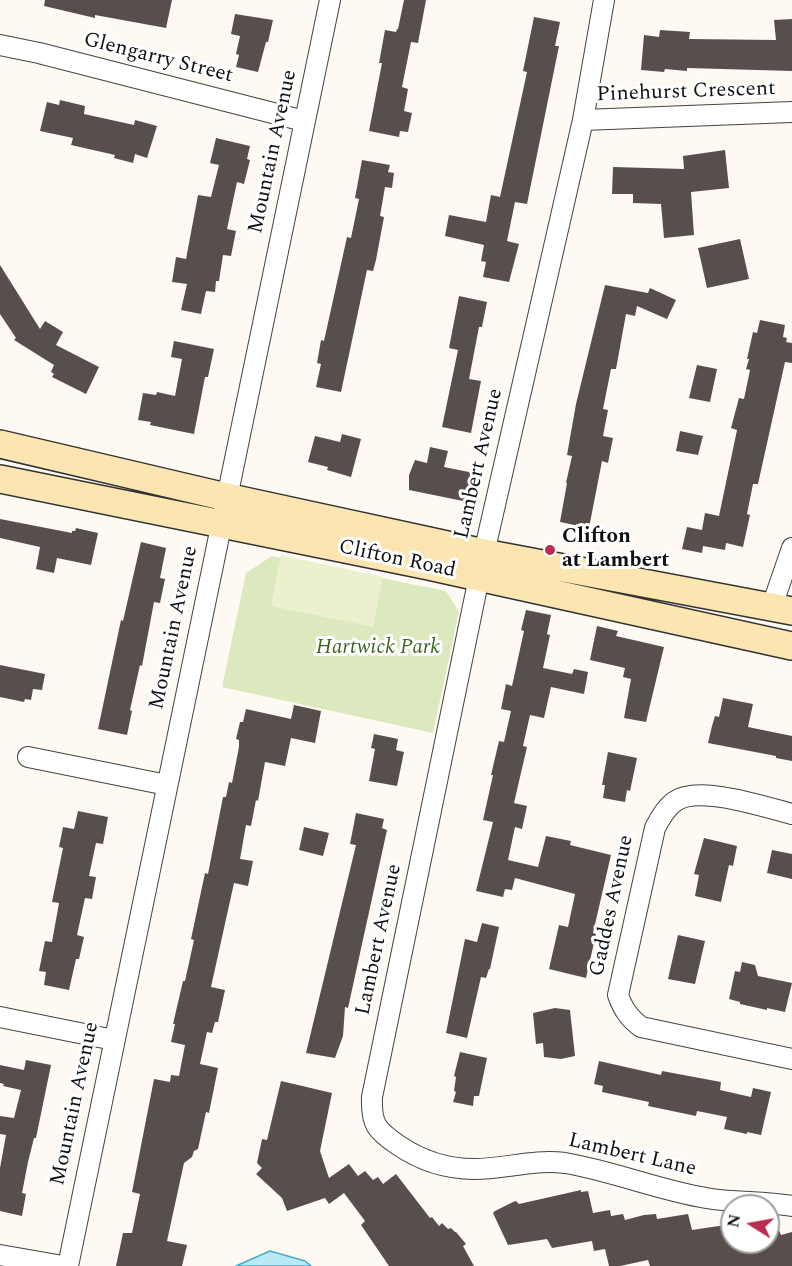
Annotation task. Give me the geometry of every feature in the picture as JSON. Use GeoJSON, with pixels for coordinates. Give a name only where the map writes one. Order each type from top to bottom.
{"type":"FeatureCollection","features":[{"type":"Feature","properties":{"kind":"main road","name":"Clifton Road"},"geometry":{"type":"LineString","coordinates":[[0,444],[226,497],[792,646]]}},
{"type":"Feature","properties":{"kind":"main road","name":"Clifton Road"},"geometry":{"type":"LineString","coordinates":[[0,479],[221,523],[482,565],[782,609]]}},
{"type":"Feature","properties":{"kind":"street","name":"Mountain Avenue"},"geometry":{"type":"LineString","coordinates":[[65,1266],[330,0]]}},
{"type":"Feature","properties":{"kind":"street","name":"Lambert Avenue"},"geometry":{"type":"LineString","coordinates":[[371,1116],[372,1097],[482,565],[583,120],[604,0]]}},
{"type":"Feature","properties":{"kind":"street","name":"Glengarry Street"},"geometry":{"type":"LineString","coordinates":[[0,45],[304,121]]}},
{"type":"Feature","properties":{"kind":"street","name":"Pinehurst Crescent"},"geometry":{"type":"LineString","coordinates":[[583,120],[792,112]]}},
{"type":"Feature","properties":{"kind":"street"},"geometry":{"type":"LineString","coordinates":[[782,609],[792,548]]}},
{"type":"Feature","properties":{"kind":"street"},"geometry":{"type":"LineString","coordinates":[[28,757],[167,785]]}},
{"type":"Feature","properties":{"kind":"street","name":"Gaddes Avenue"},"geometry":{"type":"LineString","coordinates":[[792,814],[699,794],[685,796],[675,801],[662,814],[655,828],[618,995],[622,1007],[641,1027],[792,1059]]}},
{"type":"Feature","properties":{"kind":"street"},"geometry":{"type":"LineString","coordinates":[[0,1017],[114,1040]]}},
{"type":"Feature","properties":{"kind":"street","name":"Lambert Lane"},"geometry":{"type":"LineString","coordinates":[[371,1116],[377,1128],[388,1139],[411,1154],[444,1167],[475,1169],[523,1162],[555,1162],[707,1198],[792,1206]]}},
{"type":"Feature","properties":{"kind":"street"},"geometry":{"type":"LineString","coordinates":[[0,1255],[65,1266]]}},
{"type":"Feature","properties":{"kind":"green space"},"geometry":{"type":"Polygon","coordinates":[[[281,555],[383,577],[373,627],[271,606],[281,555]]]}},
{"type":"Feature","properties":{"kind":"green space","name":"Hartwick Park"},"geometry":{"type":"Polygon","coordinates":[[[272,556],[446,591],[459,612],[433,733],[222,687],[246,573],[272,556]]]}},
{"type":"Feature","properties":{"kind":"water"},"geometry":{"type":"Polygon","coordinates":[[[270,1251],[305,1261],[311,1266],[236,1266],[270,1251]]]}},
{"type":"Feature","properties":{"kind":"building"},"geometry":{"type":"Polygon","coordinates":[[[45,0],[172,0],[166,28],[95,15],[95,18],[44,6],[45,0]]]}},
{"type":"Feature","properties":{"kind":"building"},"geometry":{"type":"Polygon","coordinates":[[[404,0],[426,0],[418,43],[411,42],[402,87],[408,89],[404,111],[412,113],[408,132],[400,131],[399,137],[369,131],[382,63],[379,63],[385,30],[396,32],[398,29],[404,0]]]}},
{"type":"Feature","properties":{"kind":"building"},"geometry":{"type":"Polygon","coordinates":[[[235,14],[273,20],[258,72],[236,67],[240,36],[231,34],[235,14]]]}},
{"type":"Feature","properties":{"kind":"building"},"geometry":{"type":"Polygon","coordinates":[[[534,17],[560,22],[555,46],[559,46],[527,204],[515,202],[507,241],[519,244],[509,282],[483,277],[486,262],[481,261],[484,245],[445,236],[449,215],[486,222],[491,195],[500,197],[527,72],[523,71],[534,17]]]}},
{"type":"Feature","properties":{"kind":"building"},"geometry":{"type":"Polygon","coordinates":[[[792,19],[792,71],[687,68],[687,71],[665,69],[664,72],[641,70],[644,35],[659,37],[660,30],[690,32],[689,39],[776,40],[774,20],[792,19]]]}},
{"type":"Feature","properties":{"kind":"building"},"geometry":{"type":"Polygon","coordinates":[[[60,100],[85,106],[84,114],[134,125],[135,120],[157,126],[147,158],[135,154],[133,163],[114,158],[115,155],[71,145],[73,138],[40,131],[47,102],[59,105],[60,100]]]}},
{"type":"Feature","properties":{"kind":"building"},"geometry":{"type":"Polygon","coordinates":[[[216,138],[250,146],[247,159],[250,160],[244,184],[237,182],[227,229],[236,231],[231,256],[223,255],[215,292],[206,291],[201,314],[181,310],[187,284],[172,282],[176,257],[186,259],[198,195],[211,197],[219,165],[210,163],[216,138]]]}},
{"type":"Feature","properties":{"kind":"building"},"geometry":{"type":"Polygon","coordinates":[[[725,150],[729,188],[691,192],[694,235],[664,238],[661,204],[633,203],[633,194],[612,194],[613,167],[684,169],[683,156],[725,150]]]}},
{"type":"Feature","properties":{"kind":"building"},"geometry":{"type":"Polygon","coordinates":[[[362,160],[390,165],[388,172],[394,173],[392,188],[385,187],[380,216],[384,217],[376,260],[373,271],[367,270],[341,392],[316,387],[321,364],[317,363],[347,237],[351,238],[359,199],[355,198],[362,160]]]}},
{"type":"Feature","properties":{"kind":"building"},"geometry":{"type":"Polygon","coordinates":[[[740,239],[749,279],[707,288],[698,248],[740,239]]]}},
{"type":"Feature","properties":{"kind":"building"},"geometry":{"type":"Polygon","coordinates":[[[0,265],[40,329],[45,321],[63,332],[56,345],[99,367],[86,394],[52,377],[54,374],[51,372],[54,365],[14,340],[16,338],[0,314],[0,265]]]}},
{"type":"Feature","properties":{"kind":"building"},"geometry":{"type":"Polygon","coordinates":[[[605,285],[648,293],[650,288],[676,300],[667,319],[637,306],[635,316],[626,314],[616,369],[611,369],[603,409],[608,410],[603,436],[613,438],[608,463],[602,461],[589,528],[560,522],[572,456],[567,455],[576,404],[605,285]]]}},
{"type":"Feature","properties":{"kind":"building"},"geometry":{"type":"Polygon","coordinates":[[[459,296],[487,302],[482,327],[479,327],[469,379],[481,381],[471,433],[442,427],[458,350],[449,348],[459,296]]]}},
{"type":"Feature","properties":{"kind":"building"},"geometry":{"type":"Polygon","coordinates":[[[760,320],[785,325],[783,337],[787,338],[786,342],[792,343],[792,363],[785,362],[758,484],[753,484],[747,514],[750,515],[743,547],[726,543],[725,550],[703,546],[702,553],[682,549],[687,527],[702,530],[705,513],[719,516],[737,430],[731,428],[739,398],[744,399],[750,370],[746,369],[749,359],[747,359],[753,332],[757,333],[760,320]]]}},
{"type":"Feature","properties":{"kind":"building"},"geometry":{"type":"Polygon","coordinates":[[[174,341],[214,349],[208,377],[205,377],[194,434],[150,425],[151,422],[138,420],[143,393],[156,395],[157,392],[175,396],[182,359],[171,357],[174,341]]]}},
{"type":"Feature","properties":{"kind":"building"},"geometry":{"type":"Polygon","coordinates":[[[697,365],[717,369],[710,402],[689,398],[697,365]]]}},
{"type":"Feature","properties":{"kind":"building"},"geometry":{"type":"Polygon","coordinates":[[[680,431],[703,436],[698,455],[676,451],[680,431]]]}},
{"type":"Feature","properties":{"kind":"building"},"geometry":{"type":"Polygon","coordinates":[[[342,434],[361,439],[351,477],[327,470],[328,467],[308,462],[315,436],[340,442],[342,434]]]}},
{"type":"Feature","properties":{"kind":"building"},"geometry":{"type":"Polygon","coordinates":[[[430,447],[448,451],[444,467],[474,473],[474,488],[468,502],[409,490],[409,475],[415,460],[427,463],[430,447]]]}},
{"type":"Feature","properties":{"kind":"building"},"geometry":{"type":"Polygon","coordinates":[[[0,519],[72,533],[76,528],[98,533],[91,565],[57,558],[54,573],[36,569],[40,547],[0,538],[0,519]]]}},
{"type":"Feature","properties":{"kind":"building"},"geometry":{"type":"Polygon","coordinates":[[[141,542],[166,548],[160,578],[165,579],[160,603],[154,602],[142,666],[140,665],[130,710],[132,711],[127,735],[98,729],[121,620],[123,621],[141,542]]]}},
{"type":"Feature","properties":{"kind":"building"},"geometry":{"type":"Polygon","coordinates":[[[526,610],[551,615],[547,634],[550,635],[543,668],[572,674],[574,669],[588,672],[584,694],[551,687],[544,718],[530,715],[523,746],[527,747],[514,803],[527,806],[522,829],[515,827],[508,860],[538,867],[546,836],[571,841],[570,845],[611,855],[593,933],[596,934],[586,978],[549,969],[559,925],[568,927],[575,894],[515,878],[512,890],[505,889],[503,897],[476,891],[493,822],[483,820],[493,775],[491,775],[499,741],[504,742],[511,711],[501,709],[506,684],[512,686],[524,631],[521,630],[526,610]]]}},
{"type":"Feature","properties":{"kind":"building"},"geometry":{"type":"Polygon","coordinates":[[[597,626],[618,631],[616,636],[664,647],[646,722],[624,718],[631,679],[623,677],[625,668],[590,660],[597,626]]]}},
{"type":"Feature","properties":{"kind":"building"},"geometry":{"type":"Polygon","coordinates":[[[0,665],[45,674],[42,690],[33,689],[31,700],[25,699],[24,702],[0,697],[0,665]]]}},
{"type":"Feature","properties":{"kind":"building"},"geometry":{"type":"Polygon","coordinates":[[[723,698],[753,704],[748,727],[792,736],[792,761],[708,743],[715,716],[719,717],[723,698]]]}},
{"type":"Feature","properties":{"kind":"building"},"geometry":{"type":"Polygon","coordinates":[[[294,705],[321,711],[315,743],[291,738],[285,766],[265,762],[251,826],[246,825],[240,859],[253,861],[248,886],[234,883],[211,987],[225,990],[218,1022],[215,1022],[212,1033],[207,1032],[200,1064],[218,1068],[209,1113],[206,1112],[198,1149],[184,1163],[167,1241],[187,1245],[182,1266],[116,1266],[123,1233],[132,1233],[140,1194],[132,1192],[154,1079],[170,1082],[171,1075],[179,1076],[185,1045],[171,1042],[175,1024],[173,1024],[183,981],[185,981],[194,940],[191,939],[205,873],[208,874],[223,797],[226,797],[229,782],[232,783],[239,747],[239,740],[236,739],[240,722],[243,722],[246,709],[291,719],[294,705]]]}},
{"type":"Feature","properties":{"kind":"building"},"geometry":{"type":"Polygon","coordinates":[[[374,734],[398,739],[396,750],[404,752],[397,786],[369,781],[375,749],[371,748],[374,734]]]}},
{"type":"Feature","properties":{"kind":"building"},"geometry":{"type":"Polygon","coordinates":[[[608,752],[637,758],[630,791],[627,790],[625,802],[603,798],[605,785],[602,785],[608,752]]]}},
{"type":"Feature","properties":{"kind":"building"},"geometry":{"type":"Polygon","coordinates":[[[78,811],[108,817],[103,844],[96,843],[89,876],[96,877],[92,899],[85,898],[77,935],[84,937],[69,990],[44,985],[46,972],[39,971],[45,941],[52,942],[59,903],[52,902],[63,848],[59,847],[63,827],[74,829],[78,811]]]}},
{"type":"Feature","properties":{"kind":"building"},"geometry":{"type":"Polygon","coordinates":[[[356,813],[384,819],[382,828],[387,830],[348,1008],[345,1007],[343,1036],[335,1058],[306,1053],[356,845],[350,844],[356,813]]]}},
{"type":"Feature","properties":{"kind":"building"},"geometry":{"type":"Polygon","coordinates":[[[304,827],[329,833],[323,856],[299,850],[304,827]]]}},
{"type":"Feature","properties":{"kind":"building"},"geometry":{"type":"Polygon","coordinates":[[[704,838],[737,846],[733,866],[729,865],[721,902],[695,896],[699,875],[694,874],[704,838]]]}},
{"type":"Feature","properties":{"kind":"building"},"geometry":{"type":"Polygon","coordinates":[[[772,850],[792,854],[792,879],[767,873],[772,850]]]}},
{"type":"Feature","properties":{"kind":"building"},"geometry":{"type":"Polygon","coordinates":[[[482,923],[499,927],[490,969],[486,978],[481,977],[467,1038],[446,1033],[465,939],[477,942],[482,923]]]}},
{"type":"Feature","properties":{"kind":"building"},"geometry":{"type":"Polygon","coordinates":[[[678,935],[705,941],[695,984],[668,979],[678,935]]]}},
{"type":"Feature","properties":{"kind":"building"},"geometry":{"type":"Polygon","coordinates":[[[742,962],[755,965],[758,976],[792,983],[785,1012],[740,1004],[740,1002],[729,999],[735,971],[740,972],[742,962]]]}},
{"type":"Feature","properties":{"kind":"building"},"geometry":{"type":"Polygon","coordinates":[[[555,1008],[570,1010],[575,1056],[561,1059],[544,1057],[543,1043],[536,1044],[533,1013],[555,1008]]]}},
{"type":"Feature","properties":{"kind":"building"},"geometry":{"type":"Polygon","coordinates":[[[460,1052],[487,1058],[479,1096],[474,1096],[473,1106],[453,1102],[456,1092],[454,1091],[456,1077],[454,1076],[460,1052]]]}},
{"type":"Feature","properties":{"kind":"building"},"geometry":{"type":"Polygon","coordinates":[[[26,1060],[51,1065],[22,1193],[26,1194],[22,1216],[0,1211],[0,1168],[6,1135],[0,1134],[0,1116],[14,1118],[21,1090],[3,1086],[4,1084],[0,1083],[0,1065],[24,1070],[26,1060]]]}},
{"type":"Feature","properties":{"kind":"building"},"geometry":{"type":"Polygon","coordinates":[[[599,1061],[661,1075],[662,1071],[721,1082],[720,1090],[751,1097],[753,1088],[771,1092],[761,1135],[724,1129],[727,1117],[697,1111],[696,1116],[648,1106],[649,1102],[602,1092],[603,1086],[594,1084],[599,1061]]]}},
{"type":"Feature","properties":{"kind":"building"},"geometry":{"type":"Polygon","coordinates":[[[281,1081],[332,1093],[320,1151],[329,1178],[349,1164],[358,1176],[365,1171],[373,1180],[378,1177],[383,1184],[396,1174],[430,1218],[432,1217],[439,1226],[442,1223],[448,1229],[451,1228],[456,1232],[466,1244],[463,1246],[474,1266],[389,1266],[361,1225],[365,1221],[344,1193],[329,1204],[325,1198],[287,1211],[282,1198],[256,1174],[262,1168],[257,1163],[262,1139],[267,1140],[281,1081]]]}},
{"type":"Feature","properties":{"kind":"building"},"geometry":{"type":"Polygon","coordinates":[[[581,1190],[581,1192],[588,1191],[593,1213],[610,1210],[611,1216],[623,1214],[625,1220],[644,1215],[656,1214],[657,1219],[688,1214],[692,1230],[720,1226],[720,1254],[780,1254],[780,1233],[781,1235],[792,1232],[792,1266],[650,1266],[648,1260],[609,1266],[605,1249],[594,1251],[592,1241],[552,1248],[547,1239],[508,1245],[493,1213],[516,1201],[519,1204],[581,1190]]]}},
{"type":"Feature","properties":{"kind":"place","name":"Clifton at Lambert"},"geometry":{"type":"Point","coordinates":[550,550]}}]}
